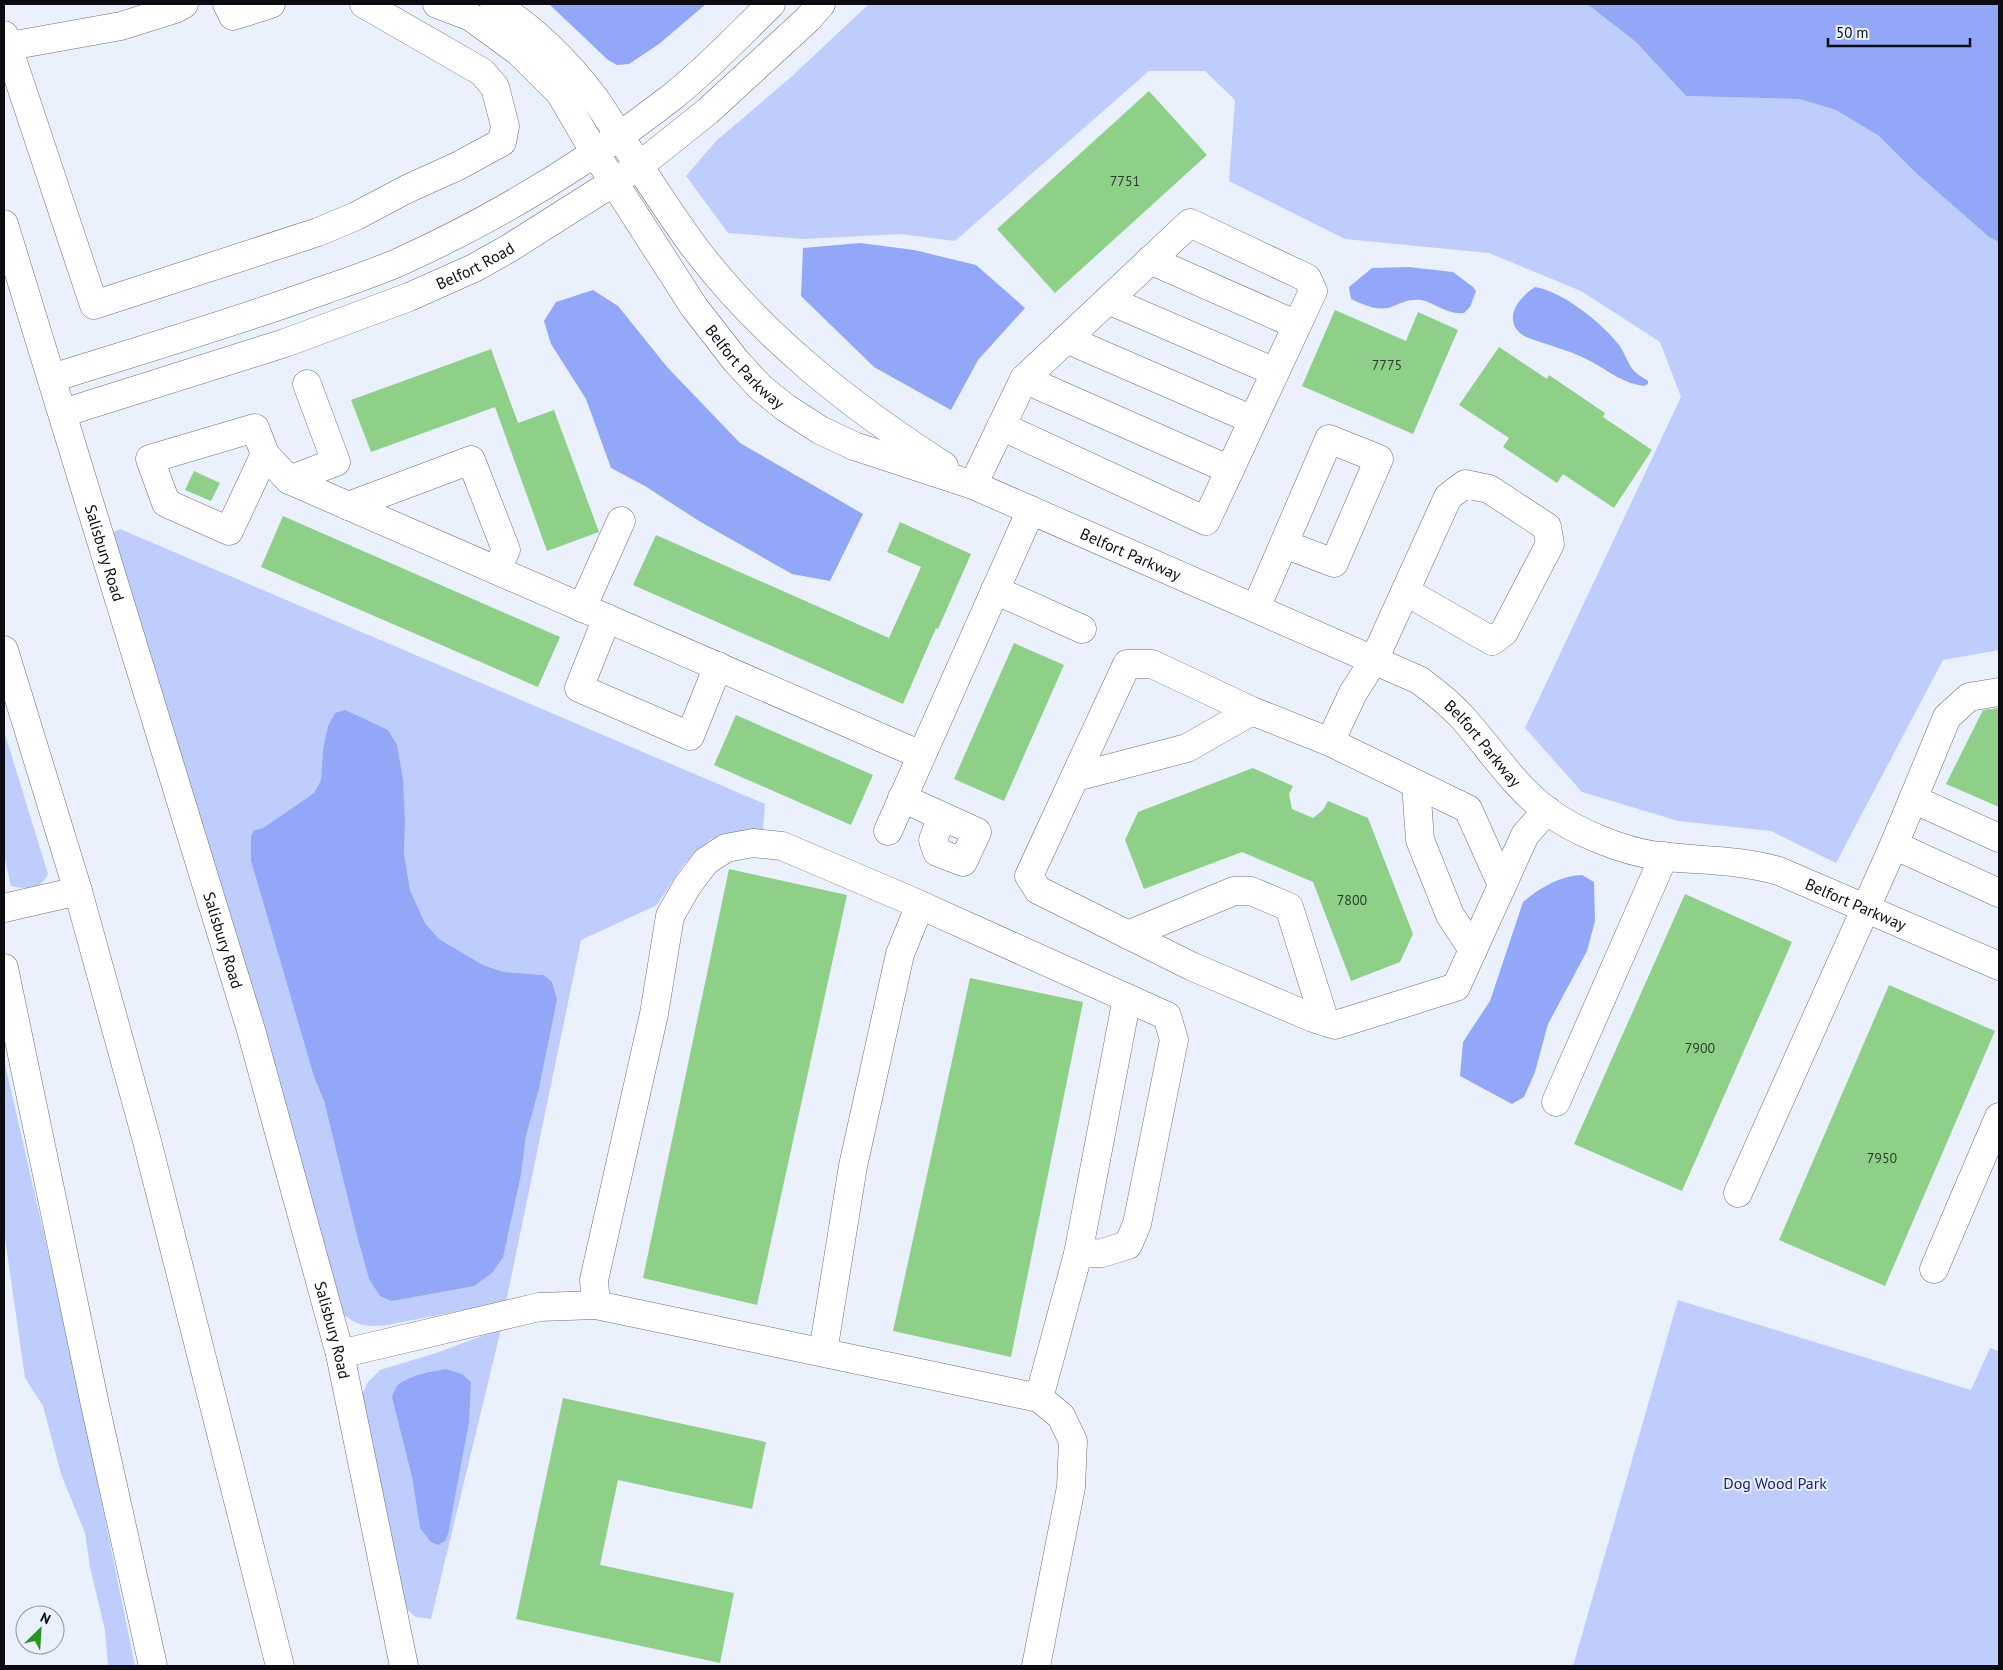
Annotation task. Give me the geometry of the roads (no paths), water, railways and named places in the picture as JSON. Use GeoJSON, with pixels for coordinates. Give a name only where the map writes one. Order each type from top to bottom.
{"type":"FeatureCollection","features":[{"type":"Feature","properties":{"kind":"main road"},"geometry":{"type":"LineString","coordinates":[[184,4],[175,9],[121,26],[66,37],[5,43],[94,305],[318,232],[356,216],[407,189],[458,166],[502,142],[505,126],[495,87],[482,72],[364,4]]}},
{"type":"Feature","properties":{"kind":"main road"},"geometry":{"type":"LineString","coordinates":[[227,4],[232,16],[272,4]]}},
{"type":"Feature","properties":{"kind":"main road"},"geometry":{"type":"LineString","coordinates":[[414,32],[428,4]]}},
{"type":"Feature","properties":{"kind":"main road","name":"Belfort Parkway"},"geometry":{"type":"LineString","coordinates":[[437,4],[471,17],[519,52],[560,94],[614,183],[694,307],[736,362],[761,388],[806,421],[854,446],[973,484],[1419,680],[1439,695],[1461,716],[1522,788],[1547,810],[1568,824],[1602,840],[1664,856],[1728,860],[1755,864],[1779,871],[1999,966]]}},
{"type":"Feature","properties":{"kind":"main road","name":"Belfort Parkway"},"geometry":{"type":"LineString","coordinates":[[494,4],[511,14],[556,53],[594,97],[693,245],[742,303],[792,354],[875,420],[973,484]]}},
{"type":"Feature","properties":{"kind":"main road"},"geometry":{"type":"LineString","coordinates":[[52,378],[273,309],[396,264],[496,215],[534,193],[619,136],[680,90],[713,61],[771,4]]}},
{"type":"Feature","properties":{"kind":"main road","name":"Belfort Road"},"geometry":{"type":"LineString","coordinates":[[63,413],[285,343],[409,297],[474,268],[508,249],[639,166],[708,111],[808,19],[821,4]]}},
{"type":"Feature","properties":{"kind":"main road"},"geometry":{"type":"LineString","coordinates":[[973,484],[1001,426],[1024,379],[1190,223],[1307,278],[1313,291],[1206,521],[1001,426]]}},
{"type":"Feature","properties":{"kind":"main road","name":"Salisbury Road"},"geometry":{"type":"LineString","coordinates":[[4,224],[251,1030],[340,1354],[404,1666]]}},
{"type":"Feature","properties":{"kind":"main road"},"geometry":{"type":"LineString","coordinates":[[1150,260],[1297,325]]}},
{"type":"Feature","properties":{"kind":"main road"},"geometry":{"type":"LineString","coordinates":[[1108,300],[1276,372]]}},
{"type":"Feature","properties":{"kind":"main road"},"geometry":{"type":"LineString","coordinates":[[1066,339],[1253,420]]}},
{"type":"Feature","properties":{"kind":"main road"},"geometry":{"type":"LineString","coordinates":[[1024,379],[1230,470]]}},
{"type":"Feature","properties":{"kind":"main road"},"geometry":{"type":"LineString","coordinates":[[289,480],[336,462],[307,384]]}},
{"type":"Feature","properties":{"kind":"main road"},"geometry":{"type":"LineString","coordinates":[[264,454],[289,480],[921,755]]}},
{"type":"Feature","properties":{"kind":"main road"},"geometry":{"type":"LineString","coordinates":[[348,506],[472,460],[506,550],[496,570]]}},
{"type":"Feature","properties":{"kind":"main road"},"geometry":{"type":"LineString","coordinates":[[1330,742],[1353,693],[1374,660],[1405,591],[1448,497],[1465,484],[1490,489],[1547,527],[1550,544],[1504,632],[1492,641],[1405,591]]}},
{"type":"Feature","properties":{"kind":"main road"},"geometry":{"type":"LineString","coordinates":[[888,831],[1031,510]]}},
{"type":"Feature","properties":{"kind":"main road"},"geometry":{"type":"LineString","coordinates":[[582,608],[621,521]]}},
{"type":"Feature","properties":{"kind":"main road"},"geometry":{"type":"LineString","coordinates":[[1256,608],[1284,544]]}},
{"type":"Feature","properties":{"kind":"main road"},"geometry":{"type":"LineString","coordinates":[[995,590],[1082,629]]}},
{"type":"Feature","properties":{"kind":"main road"},"geometry":{"type":"LineString","coordinates":[[607,618],[579,688],[690,736],[718,666]]}},
{"type":"Feature","properties":{"kind":"main road"},"geometry":{"type":"LineString","coordinates":[[4,650],[78,891],[147,1141],[280,1666]]}},
{"type":"Feature","properties":{"kind":"main road"},"geometry":{"type":"LineString","coordinates":[[1502,886],[1468,809],[1330,742],[1252,711],[1152,664],[1127,664],[1076,778],[1029,876],[1038,890],[1128,935],[1193,966],[1335,1025],[1456,987],[1473,950],[1502,886],[1525,835],[1547,810]]}},
{"type":"Feature","properties":{"kind":"main road"},"geometry":{"type":"LineString","coordinates":[[1738,1193],[1894,846],[1947,717],[1969,697],[1999,692]]}},
{"type":"Feature","properties":{"kind":"main road"},"geometry":{"type":"LineString","coordinates":[[1076,778],[1187,748],[1252,711]]}},
{"type":"Feature","properties":{"kind":"main road"},"geometry":{"type":"LineString","coordinates":[[1416,785],[1420,840],[1450,915],[1473,950]]}},
{"type":"Feature","properties":{"kind":"main road"},"geometry":{"type":"LineString","coordinates":[[902,798],[942,816]]}},
{"type":"Feature","properties":{"kind":"main road"},"geometry":{"type":"LineString","coordinates":[[1913,799],[1999,838]]}},
{"type":"Feature","properties":{"kind":"main road"},"geometry":{"type":"LineString","coordinates":[[596,1305],[594,1280],[654,1014],[670,916],[687,886],[706,861],[726,848],[753,843],[782,846],[920,905],[1167,1016],[1174,1040],[1137,1224],[1128,1245],[1102,1253],[1078,1254]]}},
{"type":"Feature","properties":{"kind":"main road"},"geometry":{"type":"LineString","coordinates":[[1894,846],[1999,893]]}},
{"type":"Feature","properties":{"kind":"main road"},"geometry":{"type":"LineString","coordinates":[[1556,1102],[1664,856]]}},
{"type":"Feature","properties":{"kind":"main road"},"geometry":{"type":"LineString","coordinates":[[4,908],[78,891]]}},
{"type":"Feature","properties":{"kind":"main road"},"geometry":{"type":"LineString","coordinates":[[1128,935],[1234,891],[1251,891],[1289,907],[1325,1022]]}},
{"type":"Feature","properties":{"kind":"main road"},"geometry":{"type":"LineString","coordinates":[[823,1352],[853,1166],[900,954],[920,905]]}},
{"type":"Feature","properties":{"kind":"main road"},"geometry":{"type":"LineString","coordinates":[[4,968],[95,1405],[153,1666]]}},
{"type":"Feature","properties":{"kind":"main road"},"geometry":{"type":"LineString","coordinates":[[1039,1398],[1078,1254],[1127,998]]}},
{"type":"Feature","properties":{"kind":"main road"},"geometry":{"type":"LineString","coordinates":[[1934,1269],[1999,1117]]}},
{"type":"Feature","properties":{"kind":"main road"},"geometry":{"type":"LineString","coordinates":[[340,1354],[539,1307],[596,1305],[1039,1398],[1061,1416],[1073,1441],[1071,1487],[1036,1666]]}},
{"type":"Feature","properties":{"kind":"water"},"geometry":{"type":"Polygon","coordinates":[[[549,4],[706,4],[659,44],[629,64],[617,65],[608,60],[549,4]]]}},
{"type":"Feature","properties":{"kind":"water"},"geometry":{"type":"Polygon","coordinates":[[[1587,4],[1999,4],[1999,242],[1989,237],[1916,173],[1879,136],[1836,110],[1799,99],[1686,96],[1636,42],[1587,4]]]}},
{"type":"Feature","properties":{"kind":"water"},"geometry":{"type":"Polygon","coordinates":[[[860,243],[914,250],[976,265],[1025,308],[978,360],[951,410],[874,367],[801,296],[803,248],[860,243]]]}},
{"type":"Feature","properties":{"kind":"water"},"geometry":{"type":"Polygon","coordinates":[[[1409,267],[1453,272],[1476,291],[1470,307],[1464,313],[1458,313],[1416,300],[1381,309],[1370,307],[1351,299],[1349,287],[1372,268],[1409,267]]]}},
{"type":"Feature","properties":{"kind":"water"},"geometry":{"type":"Polygon","coordinates":[[[1535,287],[1569,301],[1592,318],[1612,336],[1636,373],[1648,381],[1648,384],[1644,386],[1636,385],[1617,377],[1584,358],[1526,337],[1518,331],[1514,325],[1514,311],[1522,298],[1535,287]]]}},
{"type":"Feature","properties":{"kind":"water"},"geometry":{"type":"Polygon","coordinates":[[[593,290],[618,306],[668,368],[740,443],[863,514],[830,581],[792,574],[699,521],[645,486],[611,468],[586,399],[551,344],[544,321],[556,302],[593,290]]]}},
{"type":"Feature","properties":{"kind":"water"},"geometry":{"type":"Polygon","coordinates":[[[345,710],[388,730],[397,745],[403,780],[404,853],[410,890],[425,923],[439,939],[483,965],[504,972],[544,975],[552,982],[557,1000],[539,1089],[526,1136],[521,1175],[503,1258],[492,1273],[474,1286],[392,1301],[380,1296],[369,1279],[324,1101],[314,1077],[251,861],[251,836],[254,830],[263,828],[314,793],[321,780],[323,749],[328,726],[335,713],[345,710]]]}},
{"type":"Feature","properties":{"kind":"water"},"geometry":{"type":"Polygon","coordinates":[[[1582,875],[1594,882],[1595,921],[1587,951],[1548,1024],[1535,1072],[1524,1097],[1512,1104],[1460,1076],[1463,1042],[1490,1001],[1523,902],[1536,892],[1558,880],[1582,875]]]}},
{"type":"Feature","properties":{"kind":"water"},"geometry":{"type":"Polygon","coordinates":[[[446,1369],[462,1374],[471,1382],[469,1422],[448,1534],[445,1541],[438,1545],[431,1542],[420,1528],[412,1477],[392,1397],[401,1382],[420,1374],[446,1369]]]}},
{"type":"Feature","properties":{"kind":"park label","name":"Dog Wood Park"},"geometry":{"type":"Point","coordinates":[1775,1483]}}]}
